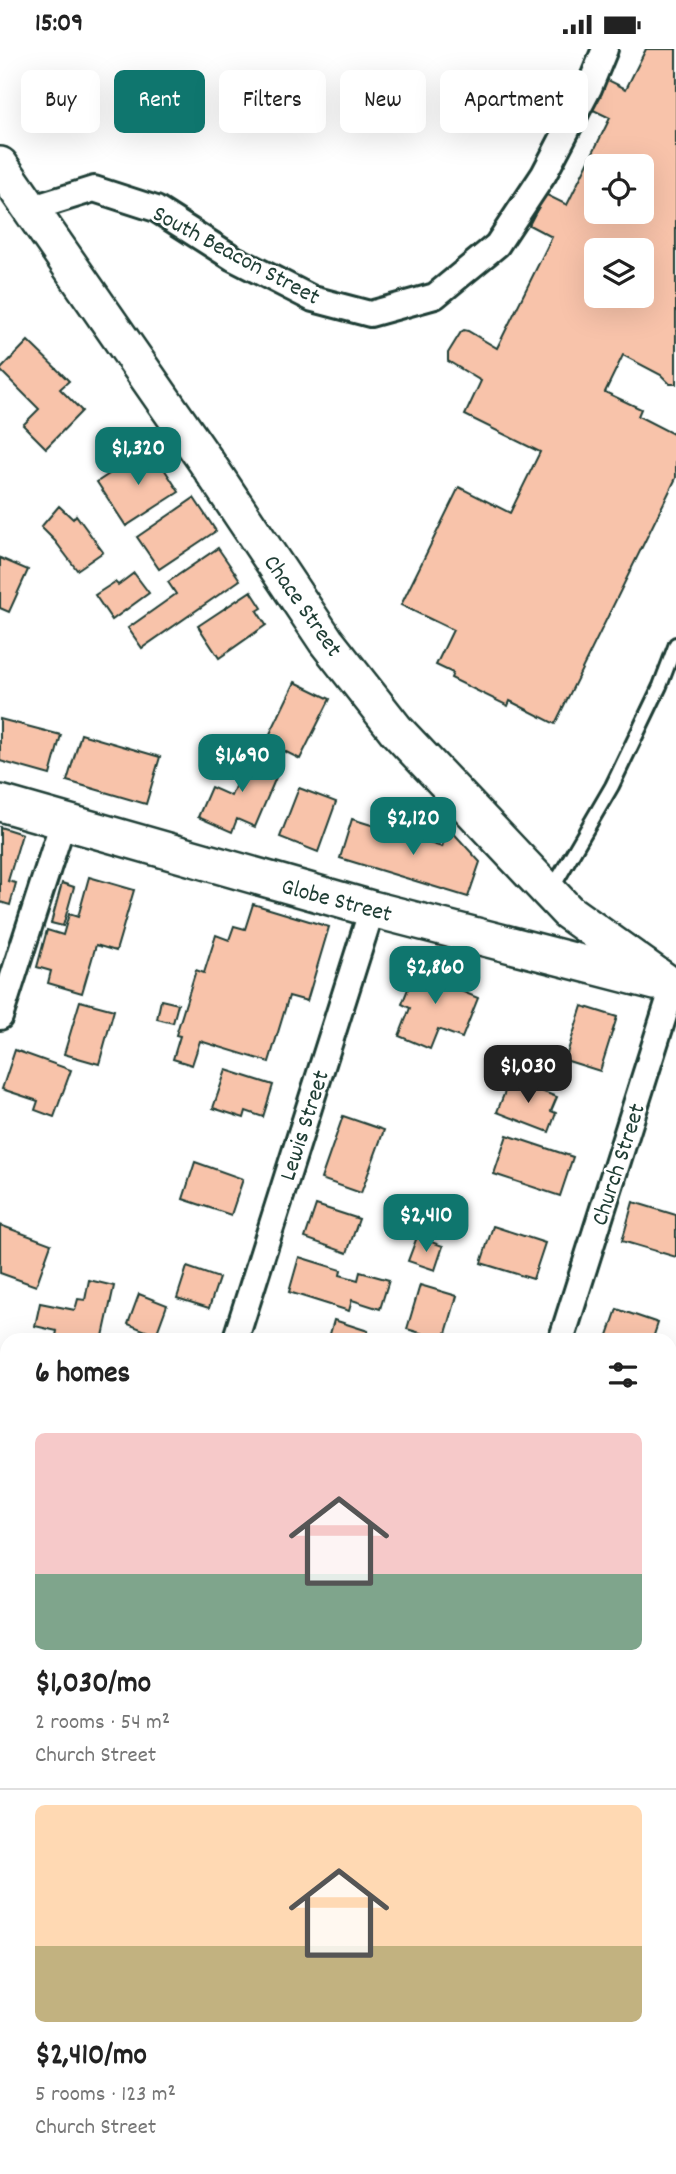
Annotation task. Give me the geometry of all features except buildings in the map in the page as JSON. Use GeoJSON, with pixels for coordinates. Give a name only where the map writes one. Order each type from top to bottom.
{"type":"FeatureCollection","features":[{"type":"Feature","properties":{"kind":"street","name":"South Beacon Street"},"geometry":{"type":"LineString","coordinates":[[30,209],[94,189],[156,209],[233,258],[313,299],[370,314],[435,296],[496,246],[544,174],[606,49]]}},
{"type":"Feature","properties":{"kind":"street","name":"Chace Street"},"geometry":{"type":"LineString","coordinates":[[0,165],[205,460],[326,641],[396,730],[568,912],[675,987]]}},
{"type":"Feature","properties":{"kind":"street","name":"Globe Street"},"geometry":{"type":"LineString","coordinates":[[0,803],[372,909],[675,987]]}},
{"type":"Feature","properties":{"kind":"street"},"geometry":{"type":"LineString","coordinates":[[0,1017],[63,822]]}},
{"type":"Feature","properties":{"kind":"street","name":"Lewis Street"},"geometry":{"type":"LineString","coordinates":[[239,1333],[372,909]]}},
{"type":"Feature","properties":{"kind":"street","name":"Church Street"},"geometry":{"type":"LineString","coordinates":[[564,1333],[675,987]]}},
{"type":"Feature","properties":{"kind":"lane"},"geometry":{"type":"LineString","coordinates":[[550,892],[612,786],[660,686],[676,644]]}}]}
